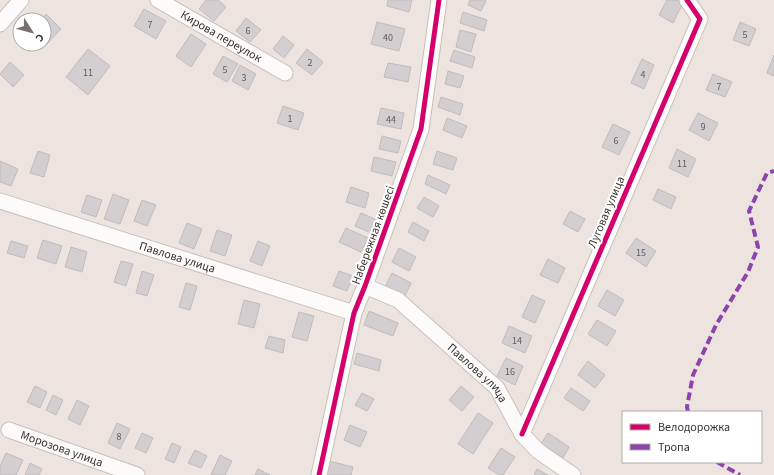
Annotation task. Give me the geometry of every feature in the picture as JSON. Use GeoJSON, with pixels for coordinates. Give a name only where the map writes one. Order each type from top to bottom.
{"type":"FeatureCollection","features":[{"type":"Feature","properties":{"kind":"street"},"geometry":{"type":"LineString","coordinates":[[0,24],[21,0]]}},
{"type":"Feature","properties":{"kind":"street","name":"Кирова переулок"},"geometry":{"type":"LineString","coordinates":[[158,0],[285,73]]}},
{"type":"Feature","properties":{"kind":"street","name":"Набережная көшесі"},"geometry":{"type":"LineString","coordinates":[[319,475],[354,313],[366,286],[421,129],[439,0]]}},
{"type":"Feature","properties":{"kind":"street","name":"Луговая улица"},"geometry":{"type":"LineString","coordinates":[[522,434],[700,18],[686,0]]}},
{"type":"Feature","properties":{"kind":"street","name":"Павлова улица"},"geometry":{"type":"LineString","coordinates":[[0,201],[354,313]]}},
{"type":"Feature","properties":{"kind":"street","name":"Павлова улица"},"geometry":{"type":"LineString","coordinates":[[366,286],[398,300],[497,388],[522,434],[538,451],[573,475]]}},
{"type":"Feature","properties":{"kind":"street","name":"Морозова улица"},"geometry":{"type":"LineString","coordinates":[[9,430],[137,475]]}},
{"type":"Feature","properties":{"kind":"building"},"geometry":{"type":"Polygon","coordinates":[[[206,0],[218,0],[226,7],[214,21],[199,9],[206,0]]]}},
{"type":"Feature","properties":{"kind":"building"},"geometry":{"type":"Polygon","coordinates":[[[388,0],[412,0],[409,12],[387,6],[388,0]]]}},
{"type":"Feature","properties":{"kind":"building"},"geometry":{"type":"Polygon","coordinates":[[[470,0],[486,1],[481,11],[468,5],[470,0]]]}},
{"type":"Feature","properties":{"kind":"building"},"geometry":{"type":"Polygon","coordinates":[[[667,0],[677,0],[683,3],[673,23],[659,15],[667,0]]]}},
{"type":"Feature","properties":{"kind":"building"},"geometry":{"type":"Polygon","coordinates":[[[144,9],[166,21],[156,39],[134,26],[144,9]]]}},
{"type":"Feature","properties":{"kind":"building"},"geometry":{"type":"Polygon","coordinates":[[[463,12],[487,20],[484,31],[460,23],[463,12]]]}},
{"type":"Feature","properties":{"kind":"building"},"geometry":{"type":"Polygon","coordinates":[[[246,18],[261,30],[250,42],[236,31],[246,18]]]}},
{"type":"Feature","properties":{"kind":"building"},"geometry":{"type":"Polygon","coordinates":[[[52,20],[61,29],[52,39],[52,20]]]}},
{"type":"Feature","properties":{"kind":"building"},"geometry":{"type":"Polygon","coordinates":[[[377,22],[405,29],[399,51],[371,44],[377,22]]]}},
{"type":"Feature","properties":{"kind":"building"},"geometry":{"type":"Polygon","coordinates":[[[740,22],[756,29],[749,46],[733,40],[740,22]]]}},
{"type":"Feature","properties":{"kind":"building"},"geometry":{"type":"Polygon","coordinates":[[[460,30],[476,34],[471,52],[456,47],[460,30]]]}},
{"type":"Feature","properties":{"kind":"building"},"geometry":{"type":"Polygon","coordinates":[[[191,34],[206,44],[191,67],[176,56],[191,34]]]}},
{"type":"Feature","properties":{"kind":"building"},"geometry":{"type":"Polygon","coordinates":[[[283,36],[294,45],[284,58],[273,49],[283,36]]]}},
{"type":"Feature","properties":{"kind":"building"},"geometry":{"type":"Polygon","coordinates":[[[88,49],[110,66],[88,95],[66,77],[88,49]]]}},
{"type":"Feature","properties":{"kind":"building"},"geometry":{"type":"Polygon","coordinates":[[[307,49],[323,62],[312,75],[296,63],[307,49]]]}},
{"type":"Feature","properties":{"kind":"building"},"geometry":{"type":"Polygon","coordinates":[[[454,50],[475,57],[472,68],[450,61],[454,50]]]}},
{"type":"Feature","properties":{"kind":"building"},"geometry":{"type":"Polygon","coordinates":[[[774,55],[774,76],[767,73],[774,55]]]}},
{"type":"Feature","properties":{"kind":"building"},"geometry":{"type":"Polygon","coordinates":[[[223,56],[238,64],[227,82],[213,74],[223,56]]]}},
{"type":"Feature","properties":{"kind":"building"},"geometry":{"type":"Polygon","coordinates":[[[642,59],[654,65],[644,89],[631,83],[642,59]]]}},
{"type":"Feature","properties":{"kind":"building"},"geometry":{"type":"Polygon","coordinates":[[[10,62],[24,75],[13,87],[0,74],[10,62]]]}},
{"type":"Feature","properties":{"kind":"building"},"geometry":{"type":"Polygon","coordinates":[[[388,63],[411,67],[408,82],[384,77],[388,63]]]}},
{"type":"Feature","properties":{"kind":"building"},"geometry":{"type":"Polygon","coordinates":[[[240,65],[256,74],[248,90],[232,81],[240,65]]]}},
{"type":"Feature","properties":{"kind":"building"},"geometry":{"type":"Polygon","coordinates":[[[448,71],[464,76],[460,88],[445,84],[448,71]]]}},
{"type":"Feature","properties":{"kind":"building"},"geometry":{"type":"Polygon","coordinates":[[[713,74],[732,82],[725,97],[706,90],[713,74]]]}},
{"type":"Feature","properties":{"kind":"building"},"geometry":{"type":"Polygon","coordinates":[[[441,97],[463,104],[460,115],[438,107],[441,97]]]}},
{"type":"Feature","properties":{"kind":"building"},"geometry":{"type":"Polygon","coordinates":[[[283,106],[304,113],[298,130],[277,123],[283,106]]]}},
{"type":"Feature","properties":{"kind":"building"},"geometry":{"type":"Polygon","coordinates":[[[381,108],[404,113],[401,129],[377,124],[381,108]]]}},
{"type":"Feature","properties":{"kind":"building"},"geometry":{"type":"Polygon","coordinates":[[[698,113],[718,123],[709,141],[689,130],[698,113]]]}},
{"type":"Feature","properties":{"kind":"building"},"geometry":{"type":"Polygon","coordinates":[[[447,118],[467,126],[462,138],[443,130],[447,118]]]}},
{"type":"Feature","properties":{"kind":"building"},"geometry":{"type":"Polygon","coordinates":[[[613,124],[630,132],[619,155],[602,147],[613,124]]]}},
{"type":"Feature","properties":{"kind":"building"},"geometry":{"type":"Polygon","coordinates":[[[382,136],[401,141],[398,153],[379,149],[382,136]]]}},
{"type":"Feature","properties":{"kind":"building"},"geometry":{"type":"Polygon","coordinates":[[[677,149],[696,159],[688,177],[669,168],[677,149]]]}},
{"type":"Feature","properties":{"kind":"building"},"geometry":{"type":"Polygon","coordinates":[[[38,151],[50,155],[44,177],[30,173],[38,151]]]}},
{"type":"Feature","properties":{"kind":"building"},"geometry":{"type":"Polygon","coordinates":[[[437,151],[457,158],[453,170],[433,164],[437,151]]]}},
{"type":"Feature","properties":{"kind":"building"},"geometry":{"type":"Polygon","coordinates":[[[374,157],[396,162],[392,176],[371,171],[374,157]]]}},
{"type":"Feature","properties":{"kind":"building"},"geometry":{"type":"Polygon","coordinates":[[[0,161],[18,169],[11,186],[0,182],[0,161]]]}},
{"type":"Feature","properties":{"kind":"building"},"geometry":{"type":"Polygon","coordinates":[[[428,175],[450,185],[446,194],[425,184],[428,175]]]}},
{"type":"Feature","properties":{"kind":"building"},"geometry":{"type":"Polygon","coordinates":[[[351,187],[369,193],[365,208],[346,202],[351,187]]]}},
{"type":"Feature","properties":{"kind":"building"},"geometry":{"type":"Polygon","coordinates":[[[658,189],[676,197],[671,209],[653,200],[658,189]]]}},
{"type":"Feature","properties":{"kind":"building"},"geometry":{"type":"Polygon","coordinates":[[[113,194],[129,200],[120,224],[104,219],[113,194]]]}},
{"type":"Feature","properties":{"kind":"building"},"geometry":{"type":"Polygon","coordinates":[[[87,195],[102,200],[96,217],[81,212],[87,195]]]}},
{"type":"Feature","properties":{"kind":"building"},"geometry":{"type":"Polygon","coordinates":[[[424,197],[439,206],[433,217],[417,208],[424,197]]]}},
{"type":"Feature","properties":{"kind":"building"},"geometry":{"type":"Polygon","coordinates":[[[142,200],[156,205],[147,226],[134,221],[142,200]]]}},
{"type":"Feature","properties":{"kind":"building"},"geometry":{"type":"Polygon","coordinates":[[[570,211],[585,219],[578,232],[563,224],[570,211]]]}},
{"type":"Feature","properties":{"kind":"building"},"geometry":{"type":"Polygon","coordinates":[[[361,213],[377,220],[371,233],[355,226],[361,213]]]}},
{"type":"Feature","properties":{"kind":"building"},"geometry":{"type":"Polygon","coordinates":[[[413,222],[429,231],[424,241],[408,232],[413,222]]]}},
{"type":"Feature","properties":{"kind":"building"},"geometry":{"type":"Polygon","coordinates":[[[187,223],[202,229],[194,249],[179,243],[187,223]]]}},
{"type":"Feature","properties":{"kind":"building"},"geometry":{"type":"Polygon","coordinates":[[[346,228],[368,238],[361,252],[339,242],[346,228]]]}},
{"type":"Feature","properties":{"kind":"building"},"geometry":{"type":"Polygon","coordinates":[[[217,230],[232,235],[225,256],[210,251],[217,230]]]}},
{"type":"Feature","properties":{"kind":"building"},"geometry":{"type":"Polygon","coordinates":[[[636,238],[656,251],[646,267],[626,253],[636,238]]]}},
{"type":"Feature","properties":{"kind":"building"},"geometry":{"type":"Polygon","coordinates":[[[43,240],[62,246],[56,264],[37,258],[43,240]]]}},
{"type":"Feature","properties":{"kind":"building"},"geometry":{"type":"Polygon","coordinates":[[[11,241],[28,246],[24,258],[7,253],[11,241]]]}},
{"type":"Feature","properties":{"kind":"building"},"geometry":{"type":"Polygon","coordinates":[[[258,241],[270,246],[262,266],[250,261],[258,241]]]}},
{"type":"Feature","properties":{"kind":"building"},"geometry":{"type":"Polygon","coordinates":[[[71,247],[87,252],[82,272],[65,267],[71,247]]]}},
{"type":"Feature","properties":{"kind":"building"},"geometry":{"type":"Polygon","coordinates":[[[399,248],[416,257],[409,271],[392,262],[399,248]]]}},
{"type":"Feature","properties":{"kind":"building"},"geometry":{"type":"Polygon","coordinates":[[[548,259],[565,268],[558,283],[540,275],[548,259]]]}},
{"type":"Feature","properties":{"kind":"building"},"geometry":{"type":"Polygon","coordinates":[[[121,261],[133,264],[126,286],[114,282],[121,261]]]}},
{"type":"Feature","properties":{"kind":"building"},"geometry":{"type":"Polygon","coordinates":[[[142,271],[154,275],[147,296],[136,293],[142,271]]]}},
{"type":"Feature","properties":{"kind":"building"},"geometry":{"type":"Polygon","coordinates":[[[339,271],[353,276],[347,291],[333,286],[339,271]]]}},
{"type":"Feature","properties":{"kind":"building"},"geometry":{"type":"Polygon","coordinates":[[[392,273],[411,283],[404,298],[384,289],[392,273]]]}},
{"type":"Feature","properties":{"kind":"building"},"geometry":{"type":"Polygon","coordinates":[[[186,283],[197,286],[190,310],[179,307],[186,283]]]}},
{"type":"Feature","properties":{"kind":"building"},"geometry":{"type":"Polygon","coordinates":[[[607,290],[624,300],[615,316],[598,306],[607,290]]]}},
{"type":"Feature","properties":{"kind":"building"},"geometry":{"type":"Polygon","coordinates":[[[532,295],[545,301],[535,323],[522,317],[532,295]]]}},
{"type":"Feature","properties":{"kind":"building"},"geometry":{"type":"Polygon","coordinates":[[[244,300],[260,304],[254,328],[238,324],[244,300]]]}},
{"type":"Feature","properties":{"kind":"building"},"geometry":{"type":"Polygon","coordinates":[[[369,311],[398,323],[393,336],[364,325],[369,311]]]}},
{"type":"Feature","properties":{"kind":"building"},"geometry":{"type":"Polygon","coordinates":[[[299,312],[314,316],[307,341],[292,337],[299,312]]]}},
{"type":"Feature","properties":{"kind":"building"},"geometry":{"type":"Polygon","coordinates":[[[597,320],[616,331],[607,346],[588,334],[597,320]]]}},
{"type":"Feature","properties":{"kind":"building"},"geometry":{"type":"Polygon","coordinates":[[[509,326],[532,336],[525,353],[502,343],[509,326]]]}},
{"type":"Feature","properties":{"kind":"building"},"geometry":{"type":"Polygon","coordinates":[[[269,336],[285,340],[283,353],[265,348],[269,336]]]}},
{"type":"Feature","properties":{"kind":"building"},"geometry":{"type":"Polygon","coordinates":[[[357,353],[381,360],[379,371],[354,364],[357,353]]]}},
{"type":"Feature","properties":{"kind":"building"},"geometry":{"type":"Polygon","coordinates":[[[506,358],[523,366],[515,385],[497,376],[506,358]]]}},
{"type":"Feature","properties":{"kind":"building"},"geometry":{"type":"Polygon","coordinates":[[[588,361],[605,375],[595,388],[578,375],[588,361]]]}},
{"type":"Feature","properties":{"kind":"building"},"geometry":{"type":"Polygon","coordinates":[[[35,386],[47,392],[40,408],[27,402],[35,386]]]}},
{"type":"Feature","properties":{"kind":"building"},"geometry":{"type":"Polygon","coordinates":[[[461,386],[474,397],[462,411],[449,400],[461,386]]]}},
{"type":"Feature","properties":{"kind":"building"},"geometry":{"type":"Polygon","coordinates":[[[571,388],[590,401],[583,411],[564,398],[571,388]]]}},
{"type":"Feature","properties":{"kind":"building"},"geometry":{"type":"Polygon","coordinates":[[[362,393],[374,399],[367,411],[355,405],[362,393]]]}},
{"type":"Feature","properties":{"kind":"building"},"geometry":{"type":"Polygon","coordinates":[[[53,395],[63,400],[56,415],[46,410],[53,395]]]}},
{"type":"Feature","properties":{"kind":"building"},"geometry":{"type":"Polygon","coordinates":[[[77,400],[89,406],[80,425],[68,419],[77,400]]]}},
{"type":"Feature","properties":{"kind":"building"},"geometry":{"type":"Polygon","coordinates":[[[478,413],[493,423],[473,454],[458,444],[478,413]]]}},
{"type":"Feature","properties":{"kind":"building"},"geometry":{"type":"Polygon","coordinates":[[[117,423],[130,429],[120,449],[108,443],[117,423]]]}},
{"type":"Feature","properties":{"kind":"building"},"geometry":{"type":"Polygon","coordinates":[[[350,425],[367,432],[360,447],[344,440],[350,425]]]}},
{"type":"Feature","properties":{"kind":"building"},"geometry":{"type":"Polygon","coordinates":[[[142,433],[153,438],[146,453],[135,448],[142,433]]]}},
{"type":"Feature","properties":{"kind":"building"},"geometry":{"type":"Polygon","coordinates":[[[548,433],[569,447],[563,458],[541,444],[548,433]]]}},
{"type":"Feature","properties":{"kind":"building"},"geometry":{"type":"Polygon","coordinates":[[[172,443],[181,447],[174,463],[165,459],[172,443]]]}},
{"type":"Feature","properties":{"kind":"building"},"geometry":{"type":"Polygon","coordinates":[[[501,448],[515,457],[503,475],[499,475],[488,468],[501,448]]]}},
{"type":"Feature","properties":{"kind":"building"},"geometry":{"type":"Polygon","coordinates":[[[195,450],[207,456],[201,468],[188,463],[195,450]]]}},
{"type":"Feature","properties":{"kind":"building"},"geometry":{"type":"Polygon","coordinates":[[[6,453],[23,460],[16,475],[0,475],[0,466],[6,453]]]}},
{"type":"Feature","properties":{"kind":"building"},"geometry":{"type":"Polygon","coordinates":[[[220,455],[232,461],[225,475],[211,475],[220,455]]]}},
{"type":"Feature","properties":{"kind":"building"},"geometry":{"type":"Polygon","coordinates":[[[329,461],[353,467],[351,475],[326,475],[329,461]]]}},
{"type":"Feature","properties":{"kind":"building"},"geometry":{"type":"Polygon","coordinates":[[[30,463],[42,469],[39,475],[25,475],[30,463]]]}},
{"type":"Feature","properties":{"kind":"building"},"geometry":{"type":"Polygon","coordinates":[[[258,469],[270,475],[255,475],[258,469]]]}},
{"type":"Feature","properties":{"kind":"building"},"geometry":{"type":"Polygon","coordinates":[[[537,469],[548,475],[534,475],[537,469]]]}},
{"type":"Feature","properties":{"kind":"marked path"},"geometry":{"type":"LineString","coordinates":[[688,411],[687,407],[693,375],[716,325],[748,272],[758,247],[749,211],[767,173],[774,171]]}},
{"type":"Feature","properties":{"kind":"marked path"},"geometry":{"type":"LineString","coordinates":[[719,463],[740,475]]}},
{"type":"Feature","properties":{"kind":"cycle path"},"geometry":{"type":"LineString","coordinates":[[319,475],[354,313],[421,129],[439,0]]}},
{"type":"Feature","properties":{"kind":"cycle path"},"geometry":{"type":"LineString","coordinates":[[522,434],[700,19],[687,0]]}}]}
